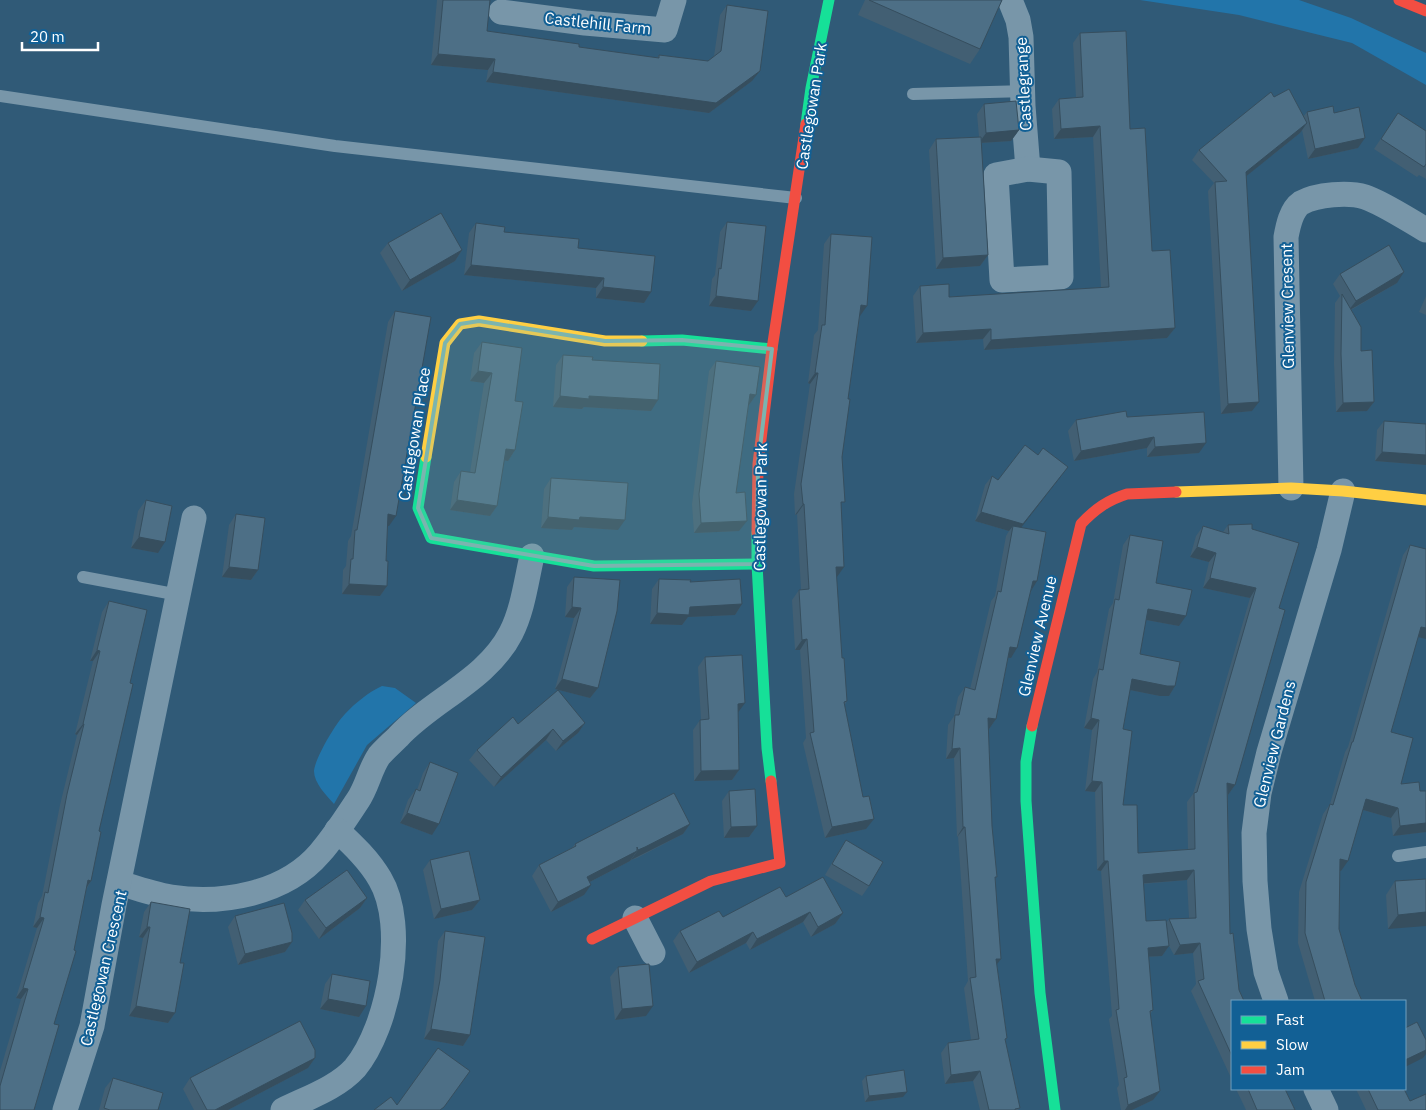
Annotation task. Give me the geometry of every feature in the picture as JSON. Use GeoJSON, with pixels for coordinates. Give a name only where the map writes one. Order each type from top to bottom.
{"type":"FeatureCollection","features":[{"type":"Feature","properties":{"kind":"street","name":"Castlehill Farm"},"geometry":{"type":"LineString","coordinates":[[501,12],[585,23],[665,30],[674,0]]}},
{"type":"Feature","properties":{"kind":"street","name":"Castlegowan Park"},"geometry":{"type":"LineString","coordinates":[[592,939],[711,880],[780,863],[767,748],[757,564],[758,464],[772,350],[811,88],[829,0]]}},
{"type":"Feature","properties":{"kind":"street","name":"Castlegrange"},"geometry":{"type":"LineString","coordinates":[[1010,0],[1018,20],[1021,37],[1022,91],[1028,169]]}},
{"type":"Feature","properties":{"kind":"street"},"geometry":{"type":"LineString","coordinates":[[1399,0],[1426,11]]}},
{"type":"Feature","properties":{"kind":"street"},"geometry":{"type":"LineString","coordinates":[[1028,169],[1060,172],[1062,277],[1002,280],[996,175],[1028,169]]}},
{"type":"Feature","properties":{"kind":"street","name":"Glenview Cresent"},"geometry":{"type":"LineString","coordinates":[[1291,488],[1286,237],[1290,218],[1300,204],[1320,197],[1342,194],[1366,197],[1426,230]]}},
{"type":"Feature","properties":{"kind":"street","name":"Castlegowan Place"},"geometry":{"type":"LineString","coordinates":[[757,564],[594,566],[532,556],[430,538],[418,508],[444,343],[460,324],[479,320],[605,341],[682,340],[772,350]]}},
{"type":"Feature","properties":{"kind":"street","name":"Glenview Avenue"},"geometry":{"type":"LineString","coordinates":[[1055,1110],[1040,993],[1026,801],[1026,762],[1031,729],[1081,524],[1094,510],[1109,499],[1127,494],[1291,488],[1343,491],[1426,500]]}},
{"type":"Feature","properties":{"kind":"street","name":"Glenview Gardens"},"geometry":{"type":"LineString","coordinates":[[1276,1000],[1266,972],[1259,929],[1254,833],[1259,793],[1269,752],[1329,550],[1343,491]]}},
{"type":"Feature","properties":{"kind":"street"},"geometry":{"type":"LineString","coordinates":[[120,883],[194,518]]}},
{"type":"Feature","properties":{"kind":"street","name":"Castlegowan Crescent"},"geometry":{"type":"LineString","coordinates":[[65,1110],[92,1026],[120,883],[170,897],[224,898],[250,894],[276,884],[299,872],[320,853],[337,830],[363,792],[378,757],[404,730],[472,677],[496,655],[511,633],[521,610],[532,556]]}},
{"type":"Feature","properties":{"kind":"street"},"geometry":{"type":"LineString","coordinates":[[283,1110],[333,1086],[355,1068],[371,1044],[387,997],[394,951],[391,909],[380,880],[356,848],[337,830]]}},
{"type":"Feature","properties":{"kind":"street"},"geometry":{"type":"LineString","coordinates":[[636,918],[653,953]]}},
{"type":"Feature","properties":{"kind":"street"},"geometry":{"type":"LineString","coordinates":[[1316,1090],[1326,1110]]}},
{"type":"Feature","properties":{"kind":"lane"},"geometry":{"type":"LineString","coordinates":[[913,94],[1022,91]]}},
{"type":"Feature","properties":{"kind":"lane"},"geometry":{"type":"LineString","coordinates":[[0,96],[335,146],[796,198]]}},
{"type":"Feature","properties":{"kind":"lane"},"geometry":{"type":"LineString","coordinates":[[84,577],[179,595]]}},
{"type":"Feature","properties":{"kind":"lane"},"geometry":{"type":"LineString","coordinates":[[1398,856],[1426,852]]}},
{"type":"Feature","properties":{"kind":"highlighted area"},"geometry":{"type":"Polygon","coordinates":[[[479,321],[605,341],[682,340],[772,349],[758,464],[757,564],[594,566],[431,538],[418,508],[445,343],[460,324],[479,321]]]}},
{"type":"Feature","properties":{"kind":"shaded area"},"geometry":{"type":"Polygon","coordinates":[[[1140,0],[1299,0],[1351,18],[1426,53],[1426,85],[1352,43],[1239,15],[1140,0]]]}},
{"type":"Feature","properties":{"kind":"shaded area"},"geometry":{"type":"Polygon","coordinates":[[[382,686],[395,688],[416,703],[367,745],[334,804],[316,780],[315,765],[341,718],[362,698],[382,686]]]}},
{"type":"Feature","properties":{"kind":"building"},"geometry":{"type":"Polygon","coordinates":[[[443,0],[490,0],[487,31],[579,44],[579,47],[659,58],[659,55],[708,61],[721,51],[727,5],[768,11],[760,71],[716,103],[493,72],[495,59],[438,54],[443,0]]]}},
{"type":"Feature","properties":{"kind":"building"},"geometry":{"type":"Polygon","coordinates":[[[869,0],[1002,0],[980,49],[869,0]]]}},
{"type":"Feature","properties":{"kind":"building"},"geometry":{"type":"Polygon","coordinates":[[[1126,31],[1130,129],[1145,128],[1152,251],[1170,250],[1175,328],[991,340],[991,329],[923,333],[920,286],[949,284],[949,297],[1109,287],[1100,126],[1061,129],[1059,99],[1083,97],[1080,33],[1126,31]]]}},
{"type":"Feature","properties":{"kind":"building"},"geometry":{"type":"Polygon","coordinates":[[[1289,89],[1307,123],[1246,172],[1259,402],[1228,404],[1215,182],[1227,181],[1199,150],[1271,92],[1274,97],[1289,89]]]}},
{"type":"Feature","properties":{"kind":"building"},"geometry":{"type":"Polygon","coordinates":[[[1016,101],[1019,130],[986,133],[984,104],[1016,101]]]}},
{"type":"Feature","properties":{"kind":"building"},"geometry":{"type":"Polygon","coordinates":[[[1333,106],[1334,113],[1359,107],[1365,138],[1315,149],[1307,112],[1333,106]]]}},
{"type":"Feature","properties":{"kind":"building"},"geometry":{"type":"Polygon","coordinates":[[[1398,113],[1426,131],[1426,164],[1424,167],[1381,139],[1398,113]]]}},
{"type":"Feature","properties":{"kind":"building"},"geometry":{"type":"Polygon","coordinates":[[[981,137],[988,255],[943,258],[936,139],[981,137]]]}},
{"type":"Feature","properties":{"kind":"building"},"geometry":{"type":"Polygon","coordinates":[[[441,213],[462,250],[410,280],[388,243],[441,213]]]}},
{"type":"Feature","properties":{"kind":"building"},"geometry":{"type":"Polygon","coordinates":[[[727,222],[766,226],[758,301],[716,296],[727,222]]]}},
{"type":"Feature","properties":{"kind":"building"},"geometry":{"type":"Polygon","coordinates":[[[476,223],[505,227],[504,232],[579,239],[578,248],[655,256],[651,292],[603,287],[604,278],[471,265],[476,223]]]}},
{"type":"Feature","properties":{"kind":"building"},"geometry":{"type":"Polygon","coordinates":[[[831,234],[872,237],[867,306],[861,305],[842,457],[845,502],[841,502],[844,567],[836,567],[847,701],[844,702],[863,797],[869,796],[874,819],[832,827],[810,733],[814,732],[807,639],[802,640],[799,590],[809,589],[801,484],[818,373],[815,373],[822,325],[825,325],[831,234]]]}},
{"type":"Feature","properties":{"kind":"building"},"geometry":{"type":"Polygon","coordinates":[[[1389,245],[1404,272],[1356,301],[1340,274],[1389,245]]]}},
{"type":"Feature","properties":{"kind":"building"},"geometry":{"type":"Polygon","coordinates":[[[1342,294],[1361,327],[1361,351],[1372,350],[1374,402],[1343,403],[1341,354],[1342,294]]]}},
{"type":"Feature","properties":{"kind":"building"},"geometry":{"type":"Polygon","coordinates":[[[395,311],[431,317],[396,516],[388,514],[387,586],[349,584],[355,530],[357,530],[395,311]]]}},
{"type":"Feature","properties":{"kind":"building"},"geometry":{"type":"Polygon","coordinates":[[[482,342],[522,348],[515,401],[523,402],[515,450],[506,449],[497,506],[457,500],[461,471],[475,473],[492,373],[478,371],[482,342]]]}},
{"type":"Feature","properties":{"kind":"building"},"geometry":{"type":"Polygon","coordinates":[[[563,355],[593,357],[592,360],[660,364],[658,400],[589,396],[589,399],[560,396],[563,355]]]}},
{"type":"Feature","properties":{"kind":"building"},"geometry":{"type":"Polygon","coordinates":[[[716,361],[760,367],[756,395],[750,394],[736,493],[745,492],[747,521],[701,523],[699,494],[716,361]]]}},
{"type":"Feature","properties":{"kind":"building"},"geometry":{"type":"Polygon","coordinates":[[[1126,411],[1127,417],[1204,412],[1206,443],[1155,447],[1154,437],[1081,451],[1076,420],[1126,411]]]}},
{"type":"Feature","properties":{"kind":"building"},"geometry":{"type":"Polygon","coordinates":[[[1384,421],[1426,424],[1426,455],[1382,452],[1384,421]]]}},
{"type":"Feature","properties":{"kind":"building"},"geometry":{"type":"Polygon","coordinates":[[[1025,445],[1038,455],[1043,448],[1068,467],[1023,524],[981,512],[992,476],[998,480],[1025,445]]]}},
{"type":"Feature","properties":{"kind":"building"},"geometry":{"type":"Polygon","coordinates":[[[551,478],[628,483],[625,520],[580,517],[579,520],[548,517],[551,478]]]}},
{"type":"Feature","properties":{"kind":"building"},"geometry":{"type":"Polygon","coordinates":[[[146,500],[172,506],[165,542],[139,537],[146,500]]]}},
{"type":"Feature","properties":{"kind":"building"},"geometry":{"type":"Polygon","coordinates":[[[236,514],[265,518],[258,570],[229,567],[236,514]]]}},
{"type":"Feature","properties":{"kind":"building"},"geometry":{"type":"Polygon","coordinates":[[[1252,524],[1252,529],[1299,543],[1279,608],[1285,610],[1235,785],[1227,783],[1230,934],[1233,933],[1239,990],[1244,1000],[1231,1000],[1231,1054],[1198,981],[1204,979],[1200,943],[1180,945],[1169,919],[1196,918],[1194,870],[1143,875],[1146,921],[1166,920],[1169,946],[1148,948],[1153,1010],[1150,1011],[1160,1091],[1128,1105],[1124,1078],[1127,1077],[1116,1010],[1119,1009],[1108,861],[1104,861],[1102,782],[1092,781],[1099,720],[1091,718],[1099,669],[1103,670],[1115,599],[1119,600],[1130,535],[1163,541],[1156,583],[1192,590],[1186,616],[1148,609],[1140,654],[1180,662],[1175,686],[1132,679],[1123,729],[1132,731],[1123,805],[1137,805],[1138,853],[1195,849],[1194,793],[1197,792],[1256,588],[1210,578],[1216,553],[1197,547],[1203,526],[1229,534],[1228,525],[1252,524]]]}},
{"type":"Feature","properties":{"kind":"building"},"geometry":{"type":"Polygon","coordinates":[[[1013,526],[1046,532],[1037,581],[1033,581],[1017,648],[1010,647],[996,719],[988,718],[992,826],[997,877],[995,877],[1001,959],[996,959],[1007,1038],[1005,1039],[1020,1108],[1015,1110],[989,1110],[980,1071],[951,1075],[948,1043],[979,1039],[970,978],[976,977],[965,827],[963,827],[960,748],[952,749],[955,715],[959,715],[965,687],[975,690],[998,591],[1001,592],[1013,526]]]}},
{"type":"Feature","properties":{"kind":"building"},"geometry":{"type":"Polygon","coordinates":[[[1410,545],[1426,549],[1426,628],[1421,627],[1391,732],[1413,738],[1401,784],[1419,782],[1420,791],[1426,791],[1426,823],[1400,826],[1398,808],[1366,799],[1348,861],[1340,859],[1339,929],[1355,985],[1362,1000],[1325,1000],[1305,933],[1306,882],[1330,804],[1333,805],[1410,545]]]}},
{"type":"Feature","properties":{"kind":"building"},"geometry":{"type":"Polygon","coordinates":[[[574,577],[620,580],[617,611],[598,688],[562,679],[581,608],[572,607],[574,577]]]}},
{"type":"Feature","properties":{"kind":"building"},"geometry":{"type":"Polygon","coordinates":[[[659,579],[691,580],[690,582],[740,579],[742,604],[690,607],[689,615],[657,613],[659,579]]]}},
{"type":"Feature","properties":{"kind":"building"},"geometry":{"type":"Polygon","coordinates":[[[109,601],[147,610],[130,683],[133,684],[99,831],[101,832],[91,881],[88,880],[74,950],[76,951],[54,1024],[59,1025],[34,1110],[0,1110],[0,1086],[28,989],[23,988],[44,918],[40,917],[45,892],[48,893],[67,794],[100,651],[97,650],[109,601]]]}},
{"type":"Feature","properties":{"kind":"building"},"geometry":{"type":"Polygon","coordinates":[[[742,655],[745,703],[738,704],[739,770],[701,771],[700,720],[709,719],[705,657],[742,655]]]}},
{"type":"Feature","properties":{"kind":"building"},"geometry":{"type":"Polygon","coordinates":[[[558,690],[585,723],[563,741],[553,729],[501,777],[477,750],[513,717],[518,724],[558,690]]]}},
{"type":"Feature","properties":{"kind":"building"},"geometry":{"type":"Polygon","coordinates":[[[430,762],[458,773],[439,824],[407,813],[416,789],[420,791],[430,762]]]}},
{"type":"Feature","properties":{"kind":"building"},"geometry":{"type":"Polygon","coordinates":[[[755,789],[757,826],[731,827],[729,791],[755,789]]]}},
{"type":"Feature","properties":{"kind":"building"},"geometry":{"type":"Polygon","coordinates":[[[674,793],[690,824],[645,847],[638,850],[637,847],[637,851],[587,877],[591,885],[558,902],[539,865],[576,846],[575,844],[674,793]]]}},
{"type":"Feature","properties":{"kind":"building"},"geometry":{"type":"Polygon","coordinates":[[[846,840],[883,862],[869,886],[832,864],[846,840]]]}},
{"type":"Feature","properties":{"kind":"building"},"geometry":{"type":"Polygon","coordinates":[[[469,851],[480,900],[441,909],[430,860],[469,851]]]}},
{"type":"Feature","properties":{"kind":"building"},"geometry":{"type":"Polygon","coordinates":[[[347,870],[367,898],[326,928],[305,900],[347,870]]]}},
{"type":"Feature","properties":{"kind":"building"},"geometry":{"type":"Polygon","coordinates":[[[823,877],[843,913],[818,927],[810,912],[757,939],[753,932],[697,962],[680,931],[719,911],[723,917],[780,887],[786,897],[823,877]]]}},
{"type":"Feature","properties":{"kind":"building"},"geometry":{"type":"Polygon","coordinates":[[[1426,879],[1426,912],[1398,915],[1395,881],[1426,879]]]}},
{"type":"Feature","properties":{"kind":"building"},"geometry":{"type":"Polygon","coordinates":[[[151,902],[190,909],[180,963],[184,963],[175,1013],[136,1006],[150,927],[147,927],[151,902]]]}},
{"type":"Feature","properties":{"kind":"building"},"geometry":{"type":"Polygon","coordinates":[[[284,903],[292,933],[292,942],[245,954],[235,916],[284,903]]]}},
{"type":"Feature","properties":{"kind":"building"},"geometry":{"type":"Polygon","coordinates":[[[445,931],[485,937],[470,1035],[431,1029],[440,980],[445,931]]]}},
{"type":"Feature","properties":{"kind":"building"},"geometry":{"type":"Polygon","coordinates":[[[649,964],[653,1006],[622,1009],[618,967],[649,964]]]}},
{"type":"Feature","properties":{"kind":"building"},"geometry":{"type":"Polygon","coordinates":[[[332,974],[370,981],[366,1006],[328,999],[332,974]]]}},
{"type":"Feature","properties":{"kind":"building"},"geometry":{"type":"Polygon","coordinates":[[[300,1021],[315,1050],[315,1058],[215,1110],[207,1110],[190,1078],[300,1021]]]}},
{"type":"Feature","properties":{"kind":"building"},"geometry":{"type":"Polygon","coordinates":[[[1417,1022],[1426,1040],[1426,1050],[1406,1060],[1406,1028],[1417,1022]]]}},
{"type":"Feature","properties":{"kind":"building"},"geometry":{"type":"Polygon","coordinates":[[[438,1048],[470,1071],[444,1107],[440,1110],[374,1110],[391,1097],[397,1105],[438,1048]]]}},
{"type":"Feature","properties":{"kind":"building"},"geometry":{"type":"Polygon","coordinates":[[[904,1070],[907,1092],[869,1096],[866,1076],[904,1070]]]}},
{"type":"Feature","properties":{"kind":"building"},"geometry":{"type":"Polygon","coordinates":[[[113,1078],[163,1093],[158,1110],[110,1110],[104,1108],[113,1078]]]}},
{"type":"Feature","properties":{"kind":"building"},"geometry":{"type":"Polygon","coordinates":[[[1248,1090],[1285,1090],[1295,1110],[1257,1110],[1248,1090]]]}},
{"type":"Feature","properties":{"kind":"building"},"geometry":{"type":"Polygon","coordinates":[[[1368,1090],[1404,1090],[1410,1101],[1426,1094],[1426,1110],[1378,1110],[1368,1090]]]}},
{"type":"Feature","properties":{"kind":"traffic: fast"},"geometry":{"type":"LineString","coordinates":[[806,124],[811,88],[829,0]]}},
{"type":"Feature","properties":{"kind":"traffic: fast"},"geometry":{"type":"LineString","coordinates":[[642,341],[682,340],[772,349]]}},
{"type":"Feature","properties":{"kind":"traffic: fast"},"geometry":{"type":"LineString","coordinates":[[426,457],[418,508],[431,538],[594,566],[757,564]]}},
{"type":"Feature","properties":{"kind":"traffic: fast"},"geometry":{"type":"LineString","coordinates":[[757,533],[767,748],[771,781]]}},
{"type":"Feature","properties":{"kind":"traffic: fast"},"geometry":{"type":"LineString","coordinates":[[1032,726],[1026,762],[1026,801],[1040,993],[1055,1110]]}},
{"type":"Feature","properties":{"kind":"traffic: slow"},"geometry":{"type":"LineString","coordinates":[[426,457],[445,343],[460,324],[479,321],[605,341],[642,341]]}},
{"type":"Feature","properties":{"kind":"traffic: slow"},"geometry":{"type":"LineString","coordinates":[[1176,492],[1291,488],[1343,491],[1426,500]]}},
{"type":"Feature","properties":{"kind":"traffic: jam"},"geometry":{"type":"LineString","coordinates":[[1399,0],[1426,11]]}},
{"type":"Feature","properties":{"kind":"traffic: jam"},"geometry":{"type":"LineString","coordinates":[[757,533],[758,464],[772,349],[806,124]]}},
{"type":"Feature","properties":{"kind":"traffic: jam"},"geometry":{"type":"LineString","coordinates":[[1032,726],[1081,524],[1102,506],[1127,494],[1176,492]]}},
{"type":"Feature","properties":{"kind":"traffic: jam"},"geometry":{"type":"LineString","coordinates":[[592,939],[711,881],[780,863],[771,781]]}}]}
